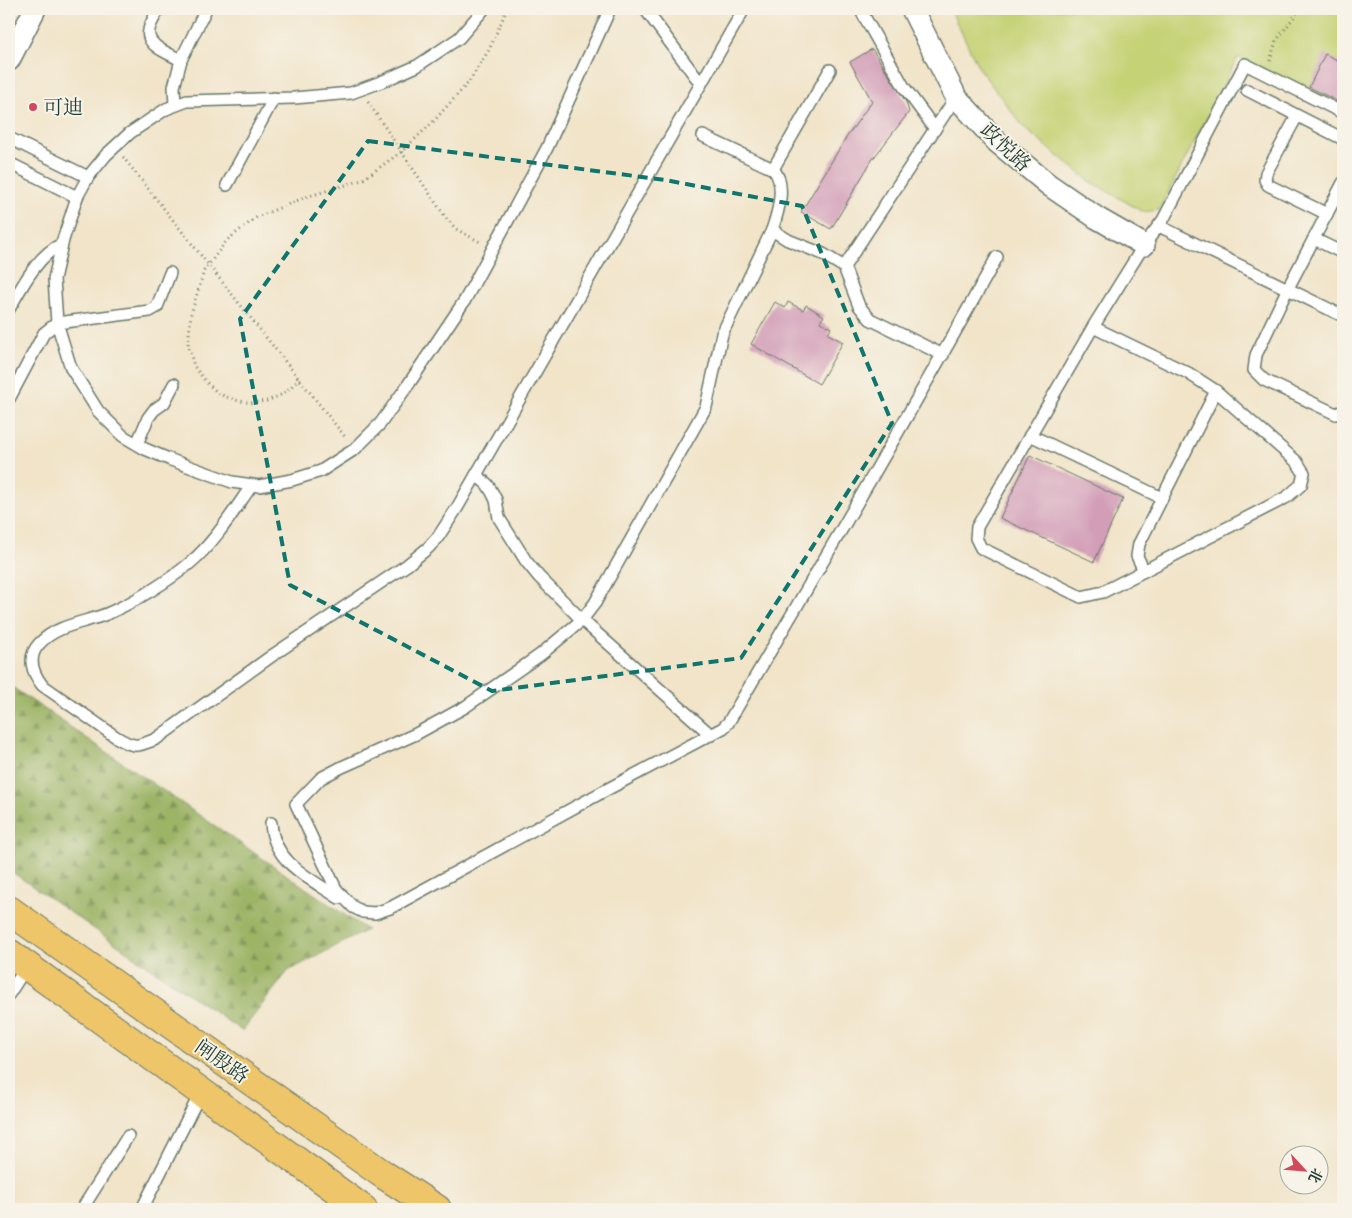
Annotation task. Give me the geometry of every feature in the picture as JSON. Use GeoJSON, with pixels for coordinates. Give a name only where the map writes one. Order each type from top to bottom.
{"type":"FeatureCollection","features":[{"type":"Feature","properties":{"kind":"main road","name":"闸殷路"},"geometry":{"type":"LineString","coordinates":[[9,910],[384,1175],[437,1209]]}},
{"type":"Feature","properties":{"kind":"main road","name":"闸殷路"},"geometry":{"type":"LineString","coordinates":[[18,959],[363,1209]]}},
{"type":"Feature","properties":{"kind":"street"},"geometry":{"type":"LineString","coordinates":[[9,60],[34,9]]}},
{"type":"Feature","properties":{"kind":"street","name":"政悦路"},"geometry":{"type":"LineString","coordinates":[[912,9],[956,97],[997,142],[1049,185],[1097,218],[1144,245]]}},
{"type":"Feature","properties":{"kind":"lane"},"geometry":{"type":"LineString","coordinates":[[159,9],[148,31],[149,40],[159,49],[181,60]]}},
{"type":"Feature","properties":{"kind":"lane"},"geometry":{"type":"LineString","coordinates":[[175,105],[174,87],[181,60],[206,9]]}},
{"type":"Feature","properties":{"kind":"lane"},"geometry":{"type":"LineString","coordinates":[[484,9],[459,38],[417,66],[351,93],[294,98],[196,100],[175,105],[130,133],[88,177],[77,197],[62,244],[54,279],[57,323],[70,368],[98,411],[122,436],[171,460],[232,482],[258,486],[292,480],[321,472],[355,449],[380,424],[465,300],[547,148],[610,9]]}},
{"type":"Feature","properties":{"kind":"lane"},"geometry":{"type":"LineString","coordinates":[[645,9],[701,84]]}},
{"type":"Feature","properties":{"kind":"lane"},"geometry":{"type":"LineString","coordinates":[[252,485],[221,529],[190,563],[154,588],[108,613],[48,635],[38,645],[33,655],[32,666],[35,676],[42,685],[128,744],[138,746],[156,739],[273,655],[407,565],[428,548],[438,537],[476,475],[744,9]]}},
{"type":"Feature","properties":{"kind":"lane"},"geometry":{"type":"LineString","coordinates":[[860,9],[904,87],[935,129]]}},
{"type":"Feature","properties":{"kind":"lane"},"geometry":{"type":"LineString","coordinates":[[1093,327],[1188,373],[1216,391],[1297,462],[1304,473],[1301,485],[1287,497],[1103,592],[1081,597],[981,548],[976,538],[976,527],[1093,327],[1144,245],[1159,226],[1245,64],[1343,113]]}},
{"type":"Feature","properties":{"kind":"lane"},"geometry":{"type":"LineString","coordinates":[[773,169],[830,70]]}},
{"type":"Feature","properties":{"kind":"lane"},"geometry":{"type":"LineString","coordinates":[[1246,90],[1343,139]]}},
{"type":"Feature","properties":{"kind":"lane"},"geometry":{"type":"LineString","coordinates":[[844,267],[956,97]]}},
{"type":"Feature","properties":{"kind":"lane"},"geometry":{"type":"LineString","coordinates":[[227,185],[274,98]]}},
{"type":"Feature","properties":{"kind":"lane"},"geometry":{"type":"LineString","coordinates":[[1297,116],[1266,172],[1265,180],[1268,185],[1327,214]]}},
{"type":"Feature","properties":{"kind":"lane"},"geometry":{"type":"LineString","coordinates":[[353,907],[336,889],[296,804],[321,778],[416,734],[465,707],[540,655],[582,620],[595,603],[706,407],[722,334],[772,230],[779,212],[781,200],[778,174],[773,169],[703,136]]}},
{"type":"Feature","properties":{"kind":"lane"},"geometry":{"type":"LineString","coordinates":[[9,138],[88,177]]}},
{"type":"Feature","properties":{"kind":"lane"},"geometry":{"type":"LineString","coordinates":[[9,163],[77,197]]}},
{"type":"Feature","properties":{"kind":"lane"},"geometry":{"type":"LineString","coordinates":[[1343,183],[1288,288],[1256,355],[1254,370],[1264,380],[1336,414],[1343,411]]}},
{"type":"Feature","properties":{"kind":"lane"},"geometry":{"type":"LineString","coordinates":[[1159,226],[1343,316]]}},
{"type":"Feature","properties":{"kind":"lane"},"geometry":{"type":"LineString","coordinates":[[772,230],[788,240],[823,254],[844,267],[859,306],[870,319],[943,355]]}},
{"type":"Feature","properties":{"kind":"lane"},"geometry":{"type":"LineString","coordinates":[[1314,240],[1343,253]]}},
{"type":"Feature","properties":{"kind":"lane"},"geometry":{"type":"LineString","coordinates":[[9,310],[45,255],[53,248],[62,244]]}},
{"type":"Feature","properties":{"kind":"lane"},"geometry":{"type":"LineString","coordinates":[[271,823],[276,846],[285,859],[297,870],[353,907],[363,912],[375,913],[390,908],[723,728],[728,723],[943,355],[997,257]]}},
{"type":"Feature","properties":{"kind":"lane"},"geometry":{"type":"LineString","coordinates":[[9,399],[44,333],[57,323],[150,311],[157,307],[170,273]]}},
{"type":"Feature","properties":{"kind":"lane"},"geometry":{"type":"LineString","coordinates":[[137,444],[148,418],[154,410],[164,403],[174,384]]}},
{"type":"Feature","properties":{"kind":"lane"},"geometry":{"type":"LineString","coordinates":[[1144,571],[1137,556],[1139,544],[1216,391]]}},
{"type":"Feature","properties":{"kind":"lane"},"geometry":{"type":"LineString","coordinates":[[1030,435],[1162,498]]}},
{"type":"Feature","properties":{"kind":"lane"},"geometry":{"type":"LineString","coordinates":[[476,475],[487,484],[492,492],[496,500],[499,518],[526,561],[539,577],[582,620],[711,734]]}},
{"type":"Feature","properties":{"kind":"lane"},"geometry":{"type":"LineString","coordinates":[[9,994],[18,959]]}},
{"type":"Feature","properties":{"kind":"lane"},"geometry":{"type":"LineString","coordinates":[[142,1209],[201,1092]]}},
{"type":"Feature","properties":{"kind":"lane"},"geometry":{"type":"LineString","coordinates":[[82,1209],[128,1136]]}},
{"type":"Feature","properties":{"kind":"path"},"geometry":{"type":"LineString","coordinates":[[300,379],[283,394],[267,401],[251,403],[219,394],[206,382],[194,366],[188,345],[191,314],[204,271],[227,240],[257,217],[306,198],[362,180],[401,152],[432,123],[469,82],[489,50],[507,9]]}},
{"type":"Feature","properties":{"kind":"path"},"geometry":{"type":"LineString","coordinates":[[1266,75],[1276,42],[1300,9]]}},
{"type":"Feature","properties":{"kind":"path"},"geometry":{"type":"LineString","coordinates":[[359,89],[446,218],[456,229],[494,249]]}},
{"type":"Feature","properties":{"kind":"path"},"geometry":{"type":"LineString","coordinates":[[115,147],[355,449]]}},
{"type":"Feature","properties":{"kind":"highlighted area"},"geometry":{"type":"Polygon","coordinates":[[[368,141],[665,180],[802,206],[892,423],[741,658],[492,691],[290,585],[240,319],[368,141]]]}},
{"type":"Feature","properties":{"kind":"green space"},"geometry":{"type":"Polygon","coordinates":[[[950,9],[1343,9],[1343,108],[1238,57],[1159,210],[1143,212],[1088,180],[1025,129],[980,70],[950,9]]]}},
{"type":"Feature","properties":{"kind":"green space"},"geometry":{"type":"Polygon","coordinates":[[[9,685],[367,930],[288,971],[242,1031],[9,870],[9,685]]]}},
{"type":"Feature","properties":{"kind":"building"},"geometry":{"type":"Polygon","coordinates":[[[872,49],[906,102],[909,112],[872,160],[831,229],[801,212],[846,138],[872,101],[850,62],[872,49]]]}},
{"type":"Feature","properties":{"kind":"building"},"geometry":{"type":"Polygon","coordinates":[[[1325,54],[1343,63],[1343,104],[1309,87],[1325,54]]]}},
{"type":"Feature","properties":{"kind":"building"},"geometry":{"type":"Polygon","coordinates":[[[775,302],[785,308],[788,302],[803,310],[806,305],[824,316],[820,322],[831,328],[828,334],[843,342],[819,384],[751,344],[775,302]]]}},
{"type":"Feature","properties":{"kind":"building"},"geometry":{"type":"Polygon","coordinates":[[[1030,455],[1123,499],[1094,562],[1000,518],[1030,455]]]}},
{"type":"Feature","properties":{"kind":"place","name":"可迪"},"geometry":{"type":"Point","coordinates":[33,107]}}]}
